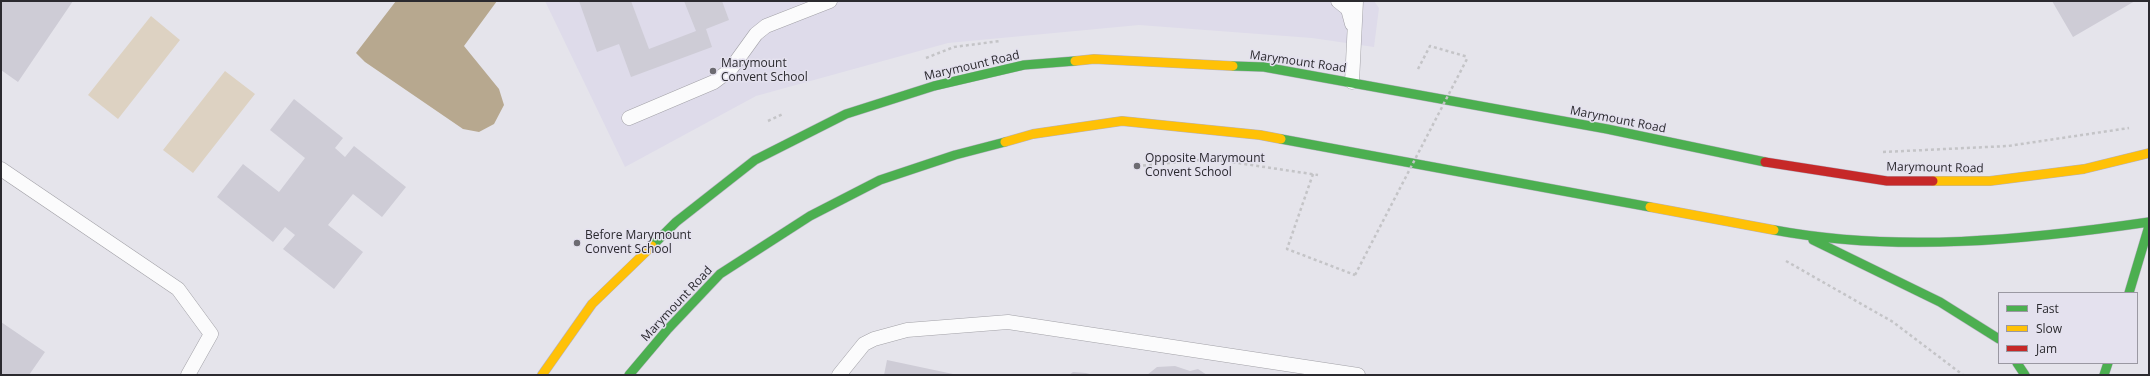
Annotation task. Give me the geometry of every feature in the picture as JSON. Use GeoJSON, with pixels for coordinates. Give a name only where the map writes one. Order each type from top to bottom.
{"type":"FeatureCollection","features":[{"type":"Feature","properties":{"kind":"main road","name":"Marymount Road"},"geometry":{"type":"LineString","coordinates":[[542,375],[592,304],[676,222],[756,160],[846,114],[934,86],[1024,65],[1086,59],[1264,67],[1607,129],[1758,161],[1887,181],[1990,181],[2084,169],[2149,153]]}},
{"type":"Feature","properties":{"kind":"main road","name":"Marymount Road"},"geometry":{"type":"LineString","coordinates":[[629,375],[667,330],[720,274],[810,216],[880,180],[955,155],[1033,134],[1122,121],[1260,135],[1802,236],[1906,242],[2058,236],[2149,222]]}},
{"type":"Feature","properties":{"kind":"main road"},"geometry":{"type":"LineString","coordinates":[[2129,292],[2149,226]]}},
{"type":"Feature","properties":{"kind":"main road"},"geometry":{"type":"LineString","coordinates":[[1802,236],[1940,302],[1998,338]]}},
{"type":"Feature","properties":{"kind":"main road"},"geometry":{"type":"LineString","coordinates":[[2018,364],[2025,375]]}},
{"type":"Feature","properties":{"kind":"main road"},"geometry":{"type":"LineString","coordinates":[[2104,375],[2108,364]]}},
{"type":"Feature","properties":{"kind":"lane"},"geometry":{"type":"LineString","coordinates":[[629,118],[714,82],[730,70],[756,34],[766,26],[830,1]]}},
{"type":"Feature","properties":{"kind":"lane"},"geometry":{"type":"LineString","coordinates":[[1338,1],[1348,9],[1355,32]]}},
{"type":"Feature","properties":{"kind":"lane"},"geometry":{"type":"LineString","coordinates":[[1352,82],[1356,1]]}},
{"type":"Feature","properties":{"kind":"lane"},"geometry":{"type":"LineString","coordinates":[[1,169],[178,289],[211,334],[188,375]]}},
{"type":"Feature","properties":{"kind":"lane"},"geometry":{"type":"LineString","coordinates":[[839,375],[864,344],[874,339],[907,330],[1008,322],[1358,375]]}},
{"type":"Feature","properties":{"kind":"path"},"geometry":{"type":"LineString","coordinates":[[1313,174],[1287,250],[1355,275],[1468,57],[1430,46],[1417,71]]}},
{"type":"Feature","properties":{"kind":"path"},"geometry":{"type":"LineString","coordinates":[[1137,166],[1211,160],[1320,175]]}},
{"type":"Feature","properties":{"kind":"path"},"geometry":{"type":"LineString","coordinates":[[1399,187],[1407,188]]}},
{"type":"Feature","properties":{"kind":"path"},"geometry":{"type":"LineString","coordinates":[[1784,260],[1893,322],[1963,375]]}},
{"type":"Feature","properties":{"kind":"shaded area"},"geometry":{"type":"Polygon","coordinates":[[[396,1],[497,1],[464,46],[499,89],[504,105],[494,124],[479,132],[463,129],[365,62],[356,53],[396,1]]]}},
{"type":"Feature","properties":{"kind":"shaded area","name":"Marymount Convent School"},"geometry":{"type":"Polygon","coordinates":[[[545,1],[1374,1],[1379,8],[1374,47],[1312,38],[1139,25],[948,43],[756,96],[625,167],[545,1]]]}},
{"type":"Feature","properties":{"kind":"shaded area"},"geometry":{"type":"Polygon","coordinates":[[[151,16],[180,40],[118,119],[88,95],[151,16]]]}},
{"type":"Feature","properties":{"kind":"shaded area"},"geometry":{"type":"Polygon","coordinates":[[[225,71],[255,94],[193,173],[163,150],[225,71]]]}},
{"type":"Feature","properties":{"kind":"building"},"geometry":{"type":"Polygon","coordinates":[[[1,1],[73,1],[18,82],[1,70],[1,1]]]}},
{"type":"Feature","properties":{"kind":"building"},"geometry":{"type":"Polygon","coordinates":[[[579,1],[631,1],[649,49],[696,31],[684,1],[722,1],[729,20],[706,29],[712,47],[631,77],[619,44],[597,52],[579,1]]]}},
{"type":"Feature","properties":{"kind":"building"},"geometry":{"type":"Polygon","coordinates":[[[2052,1],[2135,1],[2073,37],[2052,1]]]}},
{"type":"Feature","properties":{"kind":"building"},"geometry":{"type":"Polygon","coordinates":[[[294,99],[343,138],[335,148],[345,157],[354,146],[406,187],[382,217],[353,194],[328,225],[363,252],[334,289],[283,249],[295,235],[285,227],[273,242],[217,197],[243,164],[279,192],[305,158],[270,130],[294,99]]]}},
{"type":"Feature","properties":{"kind":"building"},"geometry":{"type":"Polygon","coordinates":[[[1,322],[45,352],[29,375],[1,375],[1,322]]]}},
{"type":"Feature","properties":{"kind":"building"},"geometry":{"type":"Polygon","coordinates":[[[887,360],[953,374],[953,375],[884,375],[887,360]]]}},
{"type":"Feature","properties":{"kind":"building"},"geometry":{"type":"Polygon","coordinates":[[[1175,366],[1190,371],[1198,369],[1207,375],[1147,375],[1157,367],[1175,366]]]}},
{"type":"Feature","properties":{"kind":"building"},"geometry":{"type":"Polygon","coordinates":[[[1073,372],[1086,373],[1093,375],[1069,375],[1073,372]]]}},
{"type":"Feature","properties":{"kind":"traffic: fast"},"geometry":{"type":"LineString","coordinates":[[652,246],[676,222],[755,160],[846,114],[934,86],[1024,65],[1075,61]]}},
{"type":"Feature","properties":{"kind":"traffic: fast"},"geometry":{"type":"LineString","coordinates":[[1233,66],[1264,67],[1607,129],[1765,162]]}},
{"type":"Feature","properties":{"kind":"traffic: fast"},"geometry":{"type":"LineString","coordinates":[[1281,139],[1650,207]]}},
{"type":"Feature","properties":{"kind":"traffic: fast"},"geometry":{"type":"LineString","coordinates":[[629,375],[667,330],[720,274],[810,216],[880,180],[955,155],[1005,142]]}},
{"type":"Feature","properties":{"kind":"traffic: fast"},"geometry":{"type":"LineString","coordinates":[[1774,230],[1820,237],[1867,241],[1962,241],[2009,239],[2149,222]]}},
{"type":"Feature","properties":{"kind":"traffic: fast"},"geometry":{"type":"LineString","coordinates":[[2129,292],[2149,226]]}},
{"type":"Feature","properties":{"kind":"traffic: fast"},"geometry":{"type":"LineString","coordinates":[[1813,240],[1940,302],[1998,338]]}},
{"type":"Feature","properties":{"kind":"traffic: fast"},"geometry":{"type":"LineString","coordinates":[[2018,364],[2025,375]]}},
{"type":"Feature","properties":{"kind":"traffic: fast"},"geometry":{"type":"LineString","coordinates":[[2104,375],[2108,364]]}},
{"type":"Feature","properties":{"kind":"traffic: slow"},"geometry":{"type":"LineString","coordinates":[[1075,61],[1094,59],[1233,66]]}},
{"type":"Feature","properties":{"kind":"traffic: slow"},"geometry":{"type":"LineString","coordinates":[[1005,142],[1033,134],[1122,121],[1260,135],[1281,139]]}},
{"type":"Feature","properties":{"kind":"traffic: slow"},"geometry":{"type":"LineString","coordinates":[[1933,181],[1990,181],[2084,169],[2149,153]]}},
{"type":"Feature","properties":{"kind":"traffic: slow"},"geometry":{"type":"LineString","coordinates":[[1650,207],[1774,230]]}},
{"type":"Feature","properties":{"kind":"traffic: slow"},"geometry":{"type":"LineString","coordinates":[[542,375],[592,304],[652,246]]}},
{"type":"Feature","properties":{"kind":"traffic: jam"},"geometry":{"type":"LineString","coordinates":[[1765,162],[1887,181],[1933,181]]}},
{"type":"Feature","properties":{"kind":"place","name":"Marymount Convent School"},"geometry":{"type":"Point","coordinates":[713,71]}},
{"type":"Feature","properties":{"kind":"place","name":"Opposite Marymount Convent School"},"geometry":{"type":"Point","coordinates":[1137,166]}},
{"type":"Feature","properties":{"kind":"place","name":"Before Marymount Convent School"},"geometry":{"type":"Point","coordinates":[577,243]}}]}
